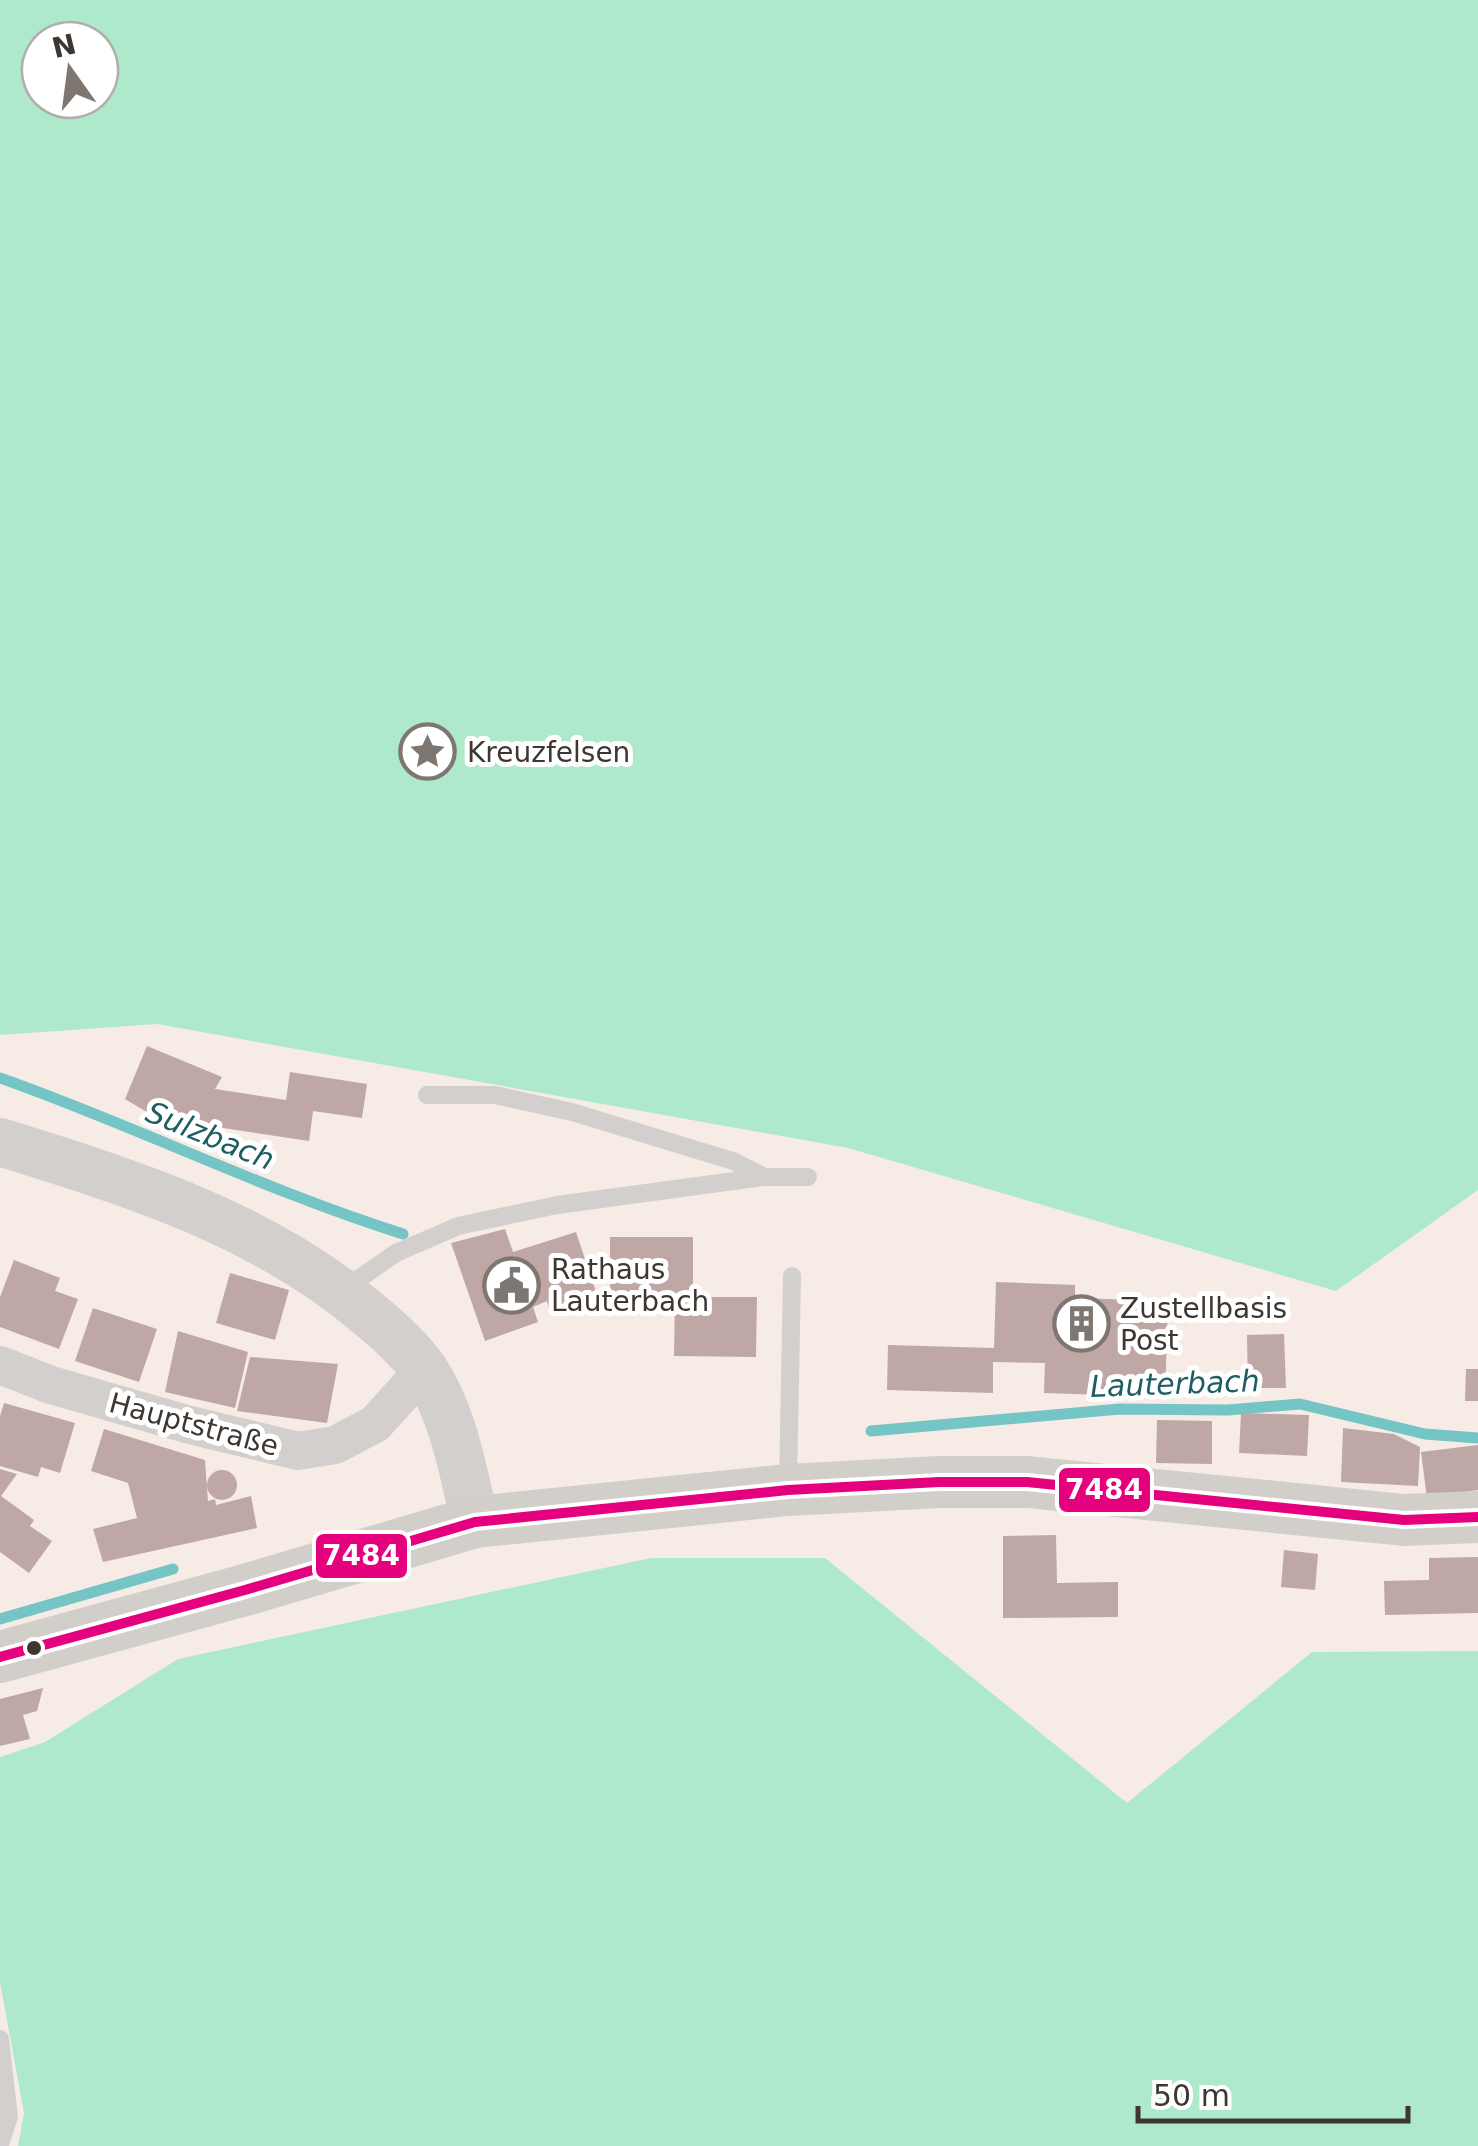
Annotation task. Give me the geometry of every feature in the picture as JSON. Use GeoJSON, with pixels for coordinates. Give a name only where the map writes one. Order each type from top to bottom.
{"type":"FeatureCollection","features":[{"type":"Feature","properties":{"kind":"main road"},"geometry":{"type":"LineString","coordinates":[[0,1657],[226,1596],[475,1522],[788,1490],[1027,1482],[1386,1518],[1478,1517]]}},
{"type":"Feature","properties":{"kind":"street"},"geometry":{"type":"LineString","coordinates":[[0,1142],[214,1216],[284,1252],[341,1291],[390,1331],[424,1370],[458,1448],[475,1522]]}},
{"type":"Feature","properties":{"kind":"street","name":"Hauptstraße"},"geometry":{"type":"LineString","coordinates":[[0,1365],[51,1385],[298,1452],[335,1445],[375,1424],[424,1370]]}},
{"type":"Feature","properties":{"kind":"lane"},"geometry":{"type":"LineString","coordinates":[[428,1095],[495,1095],[572,1112],[733,1161],[764,1177]]}},
{"type":"Feature","properties":{"kind":"lane"},"geometry":{"type":"LineString","coordinates":[[341,1291],[396,1253],[458,1226],[557,1205],[764,1177],[808,1177]]}},
{"type":"Feature","properties":{"kind":"lane"},"geometry":{"type":"LineString","coordinates":[[788,1490],[792,1276]]}},
{"type":"Feature","properties":{"kind":"lane"},"geometry":{"type":"LineString","coordinates":[[0,2039],[9,2116],[0,2144]]}},
{"type":"Feature","properties":{"kind":"green space"},"geometry":{"type":"Polygon","coordinates":[[[0,0],[1478,0],[1478,1190],[1336,1291],[848,1148],[157,1024],[0,1035],[0,0]]]}},
{"type":"Feature","properties":{"kind":"green space"},"geometry":{"type":"Polygon","coordinates":[[[651,1558],[825,1558],[1127,1803],[1312,1652],[1478,1651],[1478,2146],[18,2146],[24,2113],[0,1982],[0,1757],[45,1742],[178,1659],[651,1558]]]}},
{"type":"Feature","properties":{"kind":"building"},"geometry":{"type":"Polygon","coordinates":[[[147,1046],[222,1077],[215,1089],[286,1100],[290,1072],[367,1084],[362,1118],[313,1111],[309,1141],[197,1124],[190,1138],[125,1099],[147,1046]]]}},
{"type":"Feature","properties":{"kind":"building"},"geometry":{"type":"Polygon","coordinates":[[[505,1229],[513,1252],[576,1232],[596,1292],[549,1309],[547,1301],[533,1307],[538,1322],[485,1341],[451,1243],[505,1229]]]}},
{"type":"Feature","properties":{"kind":"building"},"geometry":{"type":"Polygon","coordinates":[[[610,1237],[693,1237],[693,1295],[610,1294],[610,1237]]]}},
{"type":"Feature","properties":{"kind":"building"},"geometry":{"type":"Polygon","coordinates":[[[14,1260],[60,1278],[55,1291],[78,1299],[59,1349],[0,1327],[0,1297],[14,1260]]]}},
{"type":"Feature","properties":{"kind":"building"},"geometry":{"type":"Polygon","coordinates":[[[230,1273],[289,1290],[275,1340],[216,1323],[230,1273]]]}},
{"type":"Feature","properties":{"kind":"building","name":"Zustellbasis Post"},"geometry":{"type":"Polygon","coordinates":[[[996,1282],[1075,1285],[1075,1298],[1168,1301],[1165,1397],[1044,1393],[1045,1363],[993,1362],[993,1393],[887,1390],[888,1345],[994,1348],[996,1282]]]}},
{"type":"Feature","properties":{"kind":"building"},"geometry":{"type":"Polygon","coordinates":[[[675,1297],[757,1297],[756,1357],[674,1356],[675,1297]]]}},
{"type":"Feature","properties":{"kind":"building"},"geometry":{"type":"Polygon","coordinates":[[[93,1308],[157,1329],[139,1382],[75,1361],[93,1308]]]}},
{"type":"Feature","properties":{"kind":"building"},"geometry":{"type":"Polygon","coordinates":[[[178,1331],[248,1352],[235,1408],[165,1392],[178,1331]]]}},
{"type":"Feature","properties":{"kind":"building"},"geometry":{"type":"Polygon","coordinates":[[[1284,1334],[1286,1388],[1248,1388],[1247,1335],[1284,1334]]]}},
{"type":"Feature","properties":{"kind":"building"},"geometry":{"type":"Polygon","coordinates":[[[250,1357],[338,1364],[327,1423],[237,1411],[250,1357]]]}},
{"type":"Feature","properties":{"kind":"building"},"geometry":{"type":"Polygon","coordinates":[[[1466,1369],[1478,1369],[1478,1401],[1465,1401],[1466,1369]]]}},
{"type":"Feature","properties":{"kind":"building"},"geometry":{"type":"Polygon","coordinates":[[[4,1403],[75,1423],[60,1473],[41,1467],[38,1477],[0,1466],[0,1416],[4,1403]]]}},
{"type":"Feature","properties":{"kind":"building"},"geometry":{"type":"Polygon","coordinates":[[[1241,1413],[1309,1415],[1307,1456],[1239,1453],[1241,1413]]]}},
{"type":"Feature","properties":{"kind":"building"},"geometry":{"type":"Polygon","coordinates":[[[1157,1420],[1212,1421],[1212,1464],[1156,1463],[1157,1420]]]}},
{"type":"Feature","properties":{"kind":"building"},"geometry":{"type":"Polygon","coordinates":[[[1343,1428],[1394,1434],[1420,1447],[1418,1486],[1341,1482],[1343,1428]]]}},
{"type":"Feature","properties":{"kind":"building"},"geometry":{"type":"Polygon","coordinates":[[[104,1429],[205,1460],[208,1501],[215,1499],[216,1505],[251,1496],[257,1528],[103,1562],[93,1529],[137,1518],[128,1483],[91,1471],[104,1429]]]}},
{"type":"Feature","properties":{"kind":"building"},"geometry":{"type":"Polygon","coordinates":[[[1478,1445],[1478,1490],[1427,1498],[1421,1452],[1478,1445]]]}},
{"type":"Feature","properties":{"kind":"building"},"geometry":{"type":"Polygon","coordinates":[[[0,1469],[17,1474],[1,1496],[34,1520],[30,1526],[52,1541],[29,1573],[0,1552],[0,1469]]]}},
{"type":"Feature","properties":{"kind":"building"},"geometry":{"type":"Polygon","coordinates":[[[222,1470],[236,1479],[237,1485],[228,1499],[222,1500],[208,1491],[207,1485],[216,1471],[222,1470]]]}},
{"type":"Feature","properties":{"kind":"building"},"geometry":{"type":"Polygon","coordinates":[[[1056,1535],[1057,1583],[1118,1582],[1118,1617],[1003,1618],[1003,1536],[1056,1535]]]}},
{"type":"Feature","properties":{"kind":"building"},"geometry":{"type":"Polygon","coordinates":[[[1284,1550],[1318,1554],[1315,1590],[1281,1587],[1284,1550]]]}},
{"type":"Feature","properties":{"kind":"building"},"geometry":{"type":"Polygon","coordinates":[[[1478,1557],[1478,1613],[1385,1615],[1384,1581],[1429,1580],[1429,1558],[1478,1557]]]}},
{"type":"Feature","properties":{"kind":"building"},"geometry":{"type":"Polygon","coordinates":[[[43,1688],[37,1711],[23,1715],[30,1739],[0,1746],[0,1699],[43,1688]]]}},
{"type":"Feature","properties":{"kind":"waterway","name":"Sulzbach"},"geometry":{"type":"LineString","coordinates":[[0,1078],[301,1198],[403,1234]]}},
{"type":"Feature","properties":{"kind":"waterway","name":"Lauterbach"},"geometry":{"type":"LineString","coordinates":[[871,1431],[1120,1409],[1228,1410],[1300,1404],[1425,1434],[1478,1438]]}},
{"type":"Feature","properties":{"kind":"waterway","name":"Lauterbach"},"geometry":{"type":"LineString","coordinates":[[0,1619],[173,1569]]}},
{"type":"Feature","properties":{"kind":"transit line","name":"7484"},"geometry":{"type":"LineString","coordinates":[[0,1657],[475,1522],[788,1490],[1027,1482],[1404,1520],[1478,1517]]}},
{"type":"Feature","properties":{"kind":"place","name":"Kreuzfelsen"},"geometry":{"type":"Point","coordinates":[428,752]}},
{"type":"Feature","properties":{"kind":"place","name":"Rathaus Lauterbach"},"geometry":{"type":"Point","coordinates":[512,1285]}},
{"type":"Feature","properties":{"kind":"place","name":"Zustellbasis Post"},"geometry":{"type":"Point","coordinates":[1081,1324]}}]}
